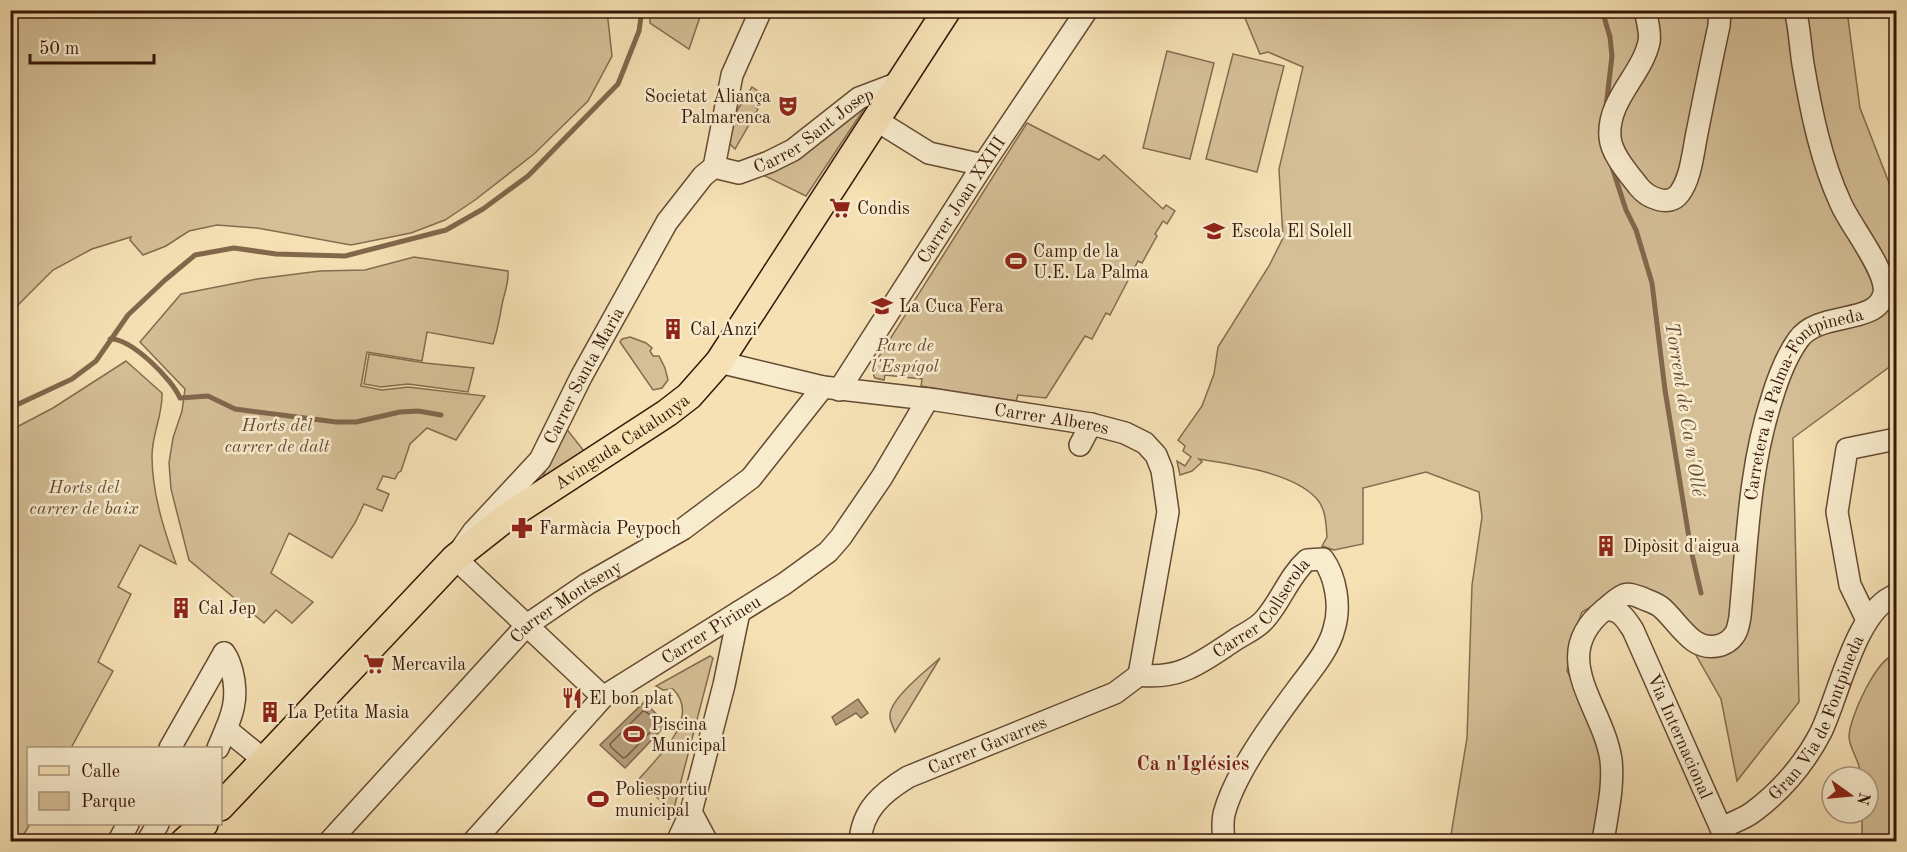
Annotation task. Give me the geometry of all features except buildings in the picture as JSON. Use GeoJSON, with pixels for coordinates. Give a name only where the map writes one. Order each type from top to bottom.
{"type":"FeatureCollection","features":[{"type":"Feature","properties":{"kind":"main road","name":"Avinguda Catalunya"},"geometry":{"type":"LineString","coordinates":[[222,805],[455,558],[507,517],[667,413],[689,396],[719,362],[947,10]]}},
{"type":"Feature","properties":{"kind":"main road"},"geometry":{"type":"LineString","coordinates":[[184,842],[203,825]]}},
{"type":"Feature","properties":{"kind":"street"},"geometry":{"type":"LineString","coordinates":[[714,167],[732,75],[761,10]]}},
{"type":"Feature","properties":{"kind":"street","name":"Carrer Joan XXIII"},"geometry":{"type":"LineString","coordinates":[[831,388],[1087,10]]}},
{"type":"Feature","properties":{"kind":"street"},"geometry":{"type":"LineString","coordinates":[[1645,10],[1650,39],[1644,59],[1616,105],[1610,123],[1610,140],[1627,171],[1642,191],[1664,201],[1674,199],[1679,194],[1691,162],[1719,26],[1720,10]]}},
{"type":"Feature","properties":{"kind":"street","name":"Carretera la Palma-Fontpineda"},"geometry":{"type":"LineString","coordinates":[[1665,611],[1694,640],[1704,646],[1726,644],[1735,634],[1740,617],[1756,454],[1764,423],[1790,352],[1799,337],[1812,327],[1826,321],[1872,311],[1880,304],[1884,293],[1884,283],[1878,269],[1841,205],[1828,170],[1813,113],[1795,10]]}},
{"type":"Feature","properties":{"kind":"street","name":"Carrer Sant Josep"},"geometry":{"type":"LineString","coordinates":[[714,167],[739,173],[769,162],[793,150],[859,98],[901,81]]}},
{"type":"Feature","properties":{"kind":"street"},"geometry":{"type":"LineString","coordinates":[[876,120],[929,153],[983,165]]}},
{"type":"Feature","properties":{"kind":"street","name":"Carrer Santa Maria"},"geometry":{"type":"LineString","coordinates":[[455,558],[473,532],[540,460],[581,377],[667,222],[696,184],[714,167]]}},
{"type":"Feature","properties":{"kind":"street","name":"Carrer Alberes"},"geometry":{"type":"LineString","coordinates":[[719,362],[831,388],[928,399],[1091,424],[1130,435],[1145,443],[1159,461],[1166,488],[1168,512],[1138,675]]}},
{"type":"Feature","properties":{"kind":"street","name":"Carrer Montseny"},"geometry":{"type":"LineString","coordinates":[[329,842],[527,626],[587,584],[683,529],[751,478],[810,401],[831,388]]}},
{"type":"Feature","properties":{"kind":"street","name":"Carrer Pirineu"},"geometry":{"type":"LineString","coordinates":[[473,842],[603,697],[739,612],[828,552],[882,477],[928,399]]}},
{"type":"Feature","properties":{"kind":"street"},"geometry":{"type":"LineString","coordinates":[[1080,445],[1091,424]]}},
{"type":"Feature","properties":{"kind":"street"},"geometry":{"type":"LineString","coordinates":[[1867,620],[1850,585],[1837,512],[1847,448],[1896,439]]}},
{"type":"Feature","properties":{"kind":"street"},"geometry":{"type":"LineString","coordinates":[[1146,480],[1159,461]]}},
{"type":"Feature","properties":{"kind":"street"},"geometry":{"type":"LineString","coordinates":[[455,558],[603,697]]}},
{"type":"Feature","properties":{"kind":"street","name":"Carrer Collserola"},"geometry":{"type":"LineString","coordinates":[[1138,675],[1156,677],[1177,673],[1197,665],[1264,621],[1307,560],[1323,559],[1332,572],[1337,612],[1328,644],[1247,764],[1229,797],[1224,817],[1224,842]]}},
{"type":"Feature","properties":{"kind":"street"},"geometry":{"type":"LineString","coordinates":[[1603,842],[1612,778],[1611,758],[1604,734],[1579,673],[1579,654],[1584,634],[1593,620],[1624,595],[1631,595],[1661,606],[1665,611]]}},
{"type":"Feature","properties":{"kind":"street","name":"Gran Via de Fontpineda"},"geometry":{"type":"LineString","coordinates":[[1724,835],[1790,779],[1820,733],[1867,620],[1878,606],[1896,596]]}},
{"type":"Feature","properties":{"kind":"street"},"geometry":{"type":"LineString","coordinates":[[1634,630],[1634,620],[1643,610],[1654,608],[1665,611]]}},
{"type":"Feature","properties":{"kind":"street","name":"Via Internacional"},"geometry":{"type":"LineString","coordinates":[[1604,610],[1612,609],[1624,616],[1634,630],[1724,835]]}},
{"type":"Feature","properties":{"kind":"street"},"geometry":{"type":"LineString","coordinates":[[677,842],[691,812],[724,685],[739,612]]}},
{"type":"Feature","properties":{"kind":"street"},"geometry":{"type":"LineString","coordinates":[[171,747],[225,653],[232,674],[236,701],[222,739],[264,760]]}},
{"type":"Feature","properties":{"kind":"street","name":"Carrer Gavarres"},"geometry":{"type":"LineString","coordinates":[[860,842],[861,828],[885,791],[900,782],[1115,693],[1138,675]]}},
{"type":"Feature","properties":{"kind":"street"},"geometry":{"type":"LineString","coordinates":[[691,812],[706,842]]}},
{"type":"Feature","properties":{"kind":"street"},"geometry":{"type":"LineString","coordinates":[[118,842],[127,825]]}},
{"type":"Feature","properties":{"kind":"street"},"geometry":{"type":"LineString","coordinates":[[147,842],[157,825]]}},
{"type":"Feature","properties":{"kind":"green space"},"geometry":{"type":"Polygon","coordinates":[[[11,10],[607,11],[612,56],[588,101],[534,154],[475,200],[445,220],[411,233],[351,245],[257,228],[217,225],[189,231],[166,246],[143,255],[130,240],[131,237],[92,249],[53,270],[11,312],[11,10]]]}},
{"type":"Feature","properties":{"kind":"green space"},"geometry":{"type":"Polygon","coordinates":[[[650,11],[702,11],[689,49],[650,23],[650,11]]]}},
{"type":"Feature","properties":{"kind":"green space"},"geometry":{"type":"Polygon","coordinates":[[[1230,11],[1847,11],[1860,108],[1896,201],[1896,362],[1793,438],[1799,702],[1737,781],[1721,699],[1662,596],[1623,588],[1582,612],[1572,640],[1567,671],[1610,757],[1597,841],[1450,841],[1467,738],[1472,585],[1482,517],[1479,492],[1426,472],[1363,488],[1363,544],[1334,550],[1322,546],[1327,537],[1322,506],[1305,489],[1292,482],[1245,467],[1199,459],[1202,462],[1192,471],[1180,475],[1177,461],[1185,466],[1191,457],[1183,451],[1185,446],[1178,440],[1202,406],[1214,374],[1218,347],[1269,266],[1283,238],[1279,169],[1303,67],[1268,52],[1260,54],[1245,18],[1230,11]]]}},
{"type":"Feature","properties":{"kind":"green space"},"geometry":{"type":"Polygon","coordinates":[[[1167,51],[1214,63],[1190,159],[1143,148],[1167,51]]]}},
{"type":"Feature","properties":{"kind":"green space"},"geometry":{"type":"Polygon","coordinates":[[[1233,54],[1284,66],[1257,172],[1206,159],[1233,54]]]}},
{"type":"Feature","properties":{"kind":"green space"},"geometry":{"type":"Polygon","coordinates":[[[752,87],[764,95],[735,149],[728,142],[734,115],[752,87]]]}},
{"type":"Feature","properties":{"kind":"green space"},"geometry":{"type":"Polygon","coordinates":[[[866,106],[806,196],[759,173],[866,106]]]}},
{"type":"Feature","properties":{"kind":"green space","name":"Camp de la U.E. La Palma"},"geometry":{"type":"Polygon","coordinates":[[[1027,123],[1099,160],[1104,155],[1163,209],[1166,205],[1175,211],[1167,224],[1163,221],[1142,263],[1138,261],[1110,315],[1106,313],[1092,339],[1085,336],[1046,398],[1018,395],[1016,401],[921,386],[922,379],[885,375],[884,380],[875,378],[871,369],[1027,123]]]}},
{"type":"Feature","properties":{"kind":"green space","name":"Horts del carrer de dalt"},"geometry":{"type":"Polygon","coordinates":[[[414,257],[508,271],[493,344],[427,332],[422,361],[367,352],[361,386],[382,390],[408,387],[485,396],[456,440],[427,428],[410,444],[401,471],[395,479],[383,476],[377,489],[389,494],[382,511],[364,504],[355,523],[332,558],[289,533],[271,573],[313,602],[292,623],[276,610],[264,623],[189,560],[171,489],[169,463],[185,389],[140,342],[181,294],[257,279],[320,271],[365,270],[414,257]]]}},
{"type":"Feature","properties":{"kind":"green space"},"geometry":{"type":"Polygon","coordinates":[[[630,337],[646,343],[652,348],[650,351],[653,356],[659,356],[668,380],[662,388],[653,390],[620,342],[630,337]]]}},
{"type":"Feature","properties":{"kind":"green space"},"geometry":{"type":"Polygon","coordinates":[[[369,354],[474,368],[468,392],[408,384],[381,387],[364,384],[369,354]]]}},
{"type":"Feature","properties":{"kind":"green space","name":"Horts del carrer de baix"},"geometry":{"type":"Polygon","coordinates":[[[126,361],[162,393],[161,409],[152,448],[154,484],[176,564],[140,545],[118,587],[131,594],[98,662],[113,671],[72,747],[27,747],[27,825],[29,825],[20,841],[11,842],[11,430],[53,408],[126,361]]]}},
{"type":"Feature","properties":{"kind":"green space"},"geometry":{"type":"Polygon","coordinates":[[[565,427],[584,451],[545,480],[543,477],[550,456],[565,427]]]}},
{"type":"Feature","properties":{"kind":"green space"},"geometry":{"type":"Polygon","coordinates":[[[1896,654],[1896,841],[1862,841],[1862,825],[1880,825],[1880,765],[1859,765],[1850,742],[1850,728],[1865,690],[1889,658],[1896,654]]]}},
{"type":"Feature","properties":{"kind":"green space"},"geometry":{"type":"Polygon","coordinates":[[[710,656],[713,658],[673,812],[638,780],[665,749],[680,725],[681,700],[673,689],[663,690],[656,686],[710,656]]]}},
{"type":"Feature","properties":{"kind":"green space"},"geometry":{"type":"Polygon","coordinates":[[[940,658],[895,732],[890,718],[892,707],[911,684],[940,658]]]}},
{"type":"Feature","properties":{"kind":"water"},"geometry":{"type":"Polygon","coordinates":[[[858,699],[868,713],[861,718],[856,713],[836,725],[832,717],[858,699]]]}},
{"type":"Feature","properties":{"kind":"water","name":"Piscina Municipal"},"geometry":{"type":"Polygon","coordinates":[[[644,702],[667,724],[625,768],[600,745],[644,702]]]}},
{"type":"Feature","properties":{"kind":"waterway"},"geometry":{"type":"LineString","coordinates":[[10,408],[72,379],[96,361],[128,315],[195,255],[234,248],[276,254],[345,256],[446,230],[483,209],[528,176],[618,84],[639,31],[642,10]]}},
{"type":"Feature","properties":{"kind":"waterway","name":"Torrent de Ca n'Ollé"},"geometry":{"type":"LineString","coordinates":[[1602,10],[1610,37],[1612,56],[1606,107]]}},
{"type":"Feature","properties":{"kind":"waterway","name":"Torrent de Ca n'Ollé"},"geometry":{"type":"LineString","coordinates":[[1612,167],[1626,210],[1636,230],[1652,283],[1665,390],[1691,550],[1701,593]]}},
{"type":"Feature","properties":{"kind":"waterway"},"geometry":{"type":"LineString","coordinates":[[110,339],[129,345],[150,361],[169,381],[180,398],[208,396],[235,409],[336,422],[356,422],[400,412],[418,411],[441,415]]}},
{"type":"Feature","properties":{"kind":"place","name":"Societat Aliança Palmarenca"},"geometry":{"type":"Point","coordinates":[788,106]}},
{"type":"Feature","properties":{"kind":"place","name":"Condis"},"geometry":{"type":"Point","coordinates":[840,208]}},
{"type":"Feature","properties":{"kind":"place","name":"Escola El Solell"},"geometry":{"type":"Point","coordinates":[1214,231]}},
{"type":"Feature","properties":{"kind":"place","name":"Camp de la U.E. La Palma"},"geometry":{"type":"Point","coordinates":[1016,261]}},
{"type":"Feature","properties":{"kind":"place","name":"La Cuca Fera"},"geometry":{"type":"Point","coordinates":[882,306]}},
{"type":"Feature","properties":{"kind":"place","name":"Cal Anzi"},"geometry":{"type":"Point","coordinates":[673,329]}},
{"type":"Feature","properties":{"kind":"place","name":"Farmàcia Peypoch"},"geometry":{"type":"Point","coordinates":[522,528]}},
{"type":"Feature","properties":{"kind":"place","name":"Dipòsit d'aigua"},"geometry":{"type":"Point","coordinates":[1606,546]}},
{"type":"Feature","properties":{"kind":"place","name":"Cal Jep"},"geometry":{"type":"Point","coordinates":[181,608]}},
{"type":"Feature","properties":{"kind":"place","name":"Mercavila"},"geometry":{"type":"Point","coordinates":[374,664]}},
{"type":"Feature","properties":{"kind":"place","name":"El bon plat"},"geometry":{"type":"Point","coordinates":[572,698]}},
{"type":"Feature","properties":{"kind":"place","name":"La Petita Masia"},"geometry":{"type":"Point","coordinates":[270,712]}},
{"type":"Feature","properties":{"kind":"place","name":"Piscina Municipal"},"geometry":{"type":"Point","coordinates":[634,734]}},
{"type":"Feature","properties":{"kind":"place","name":"Poliesportiu municipal"},"geometry":{"type":"Point","coordinates":[598,799]}},
{"type":"Feature","properties":{"kind":"district","name":"Ca n'Iglésies"},"geometry":{"type":"Point","coordinates":[1193,763]}},
{"type":"Feature","properties":{"kind":"park label","name":"Parc de l'Espígol"},"geometry":{"type":"Point","coordinates":[905,355]}}]}
